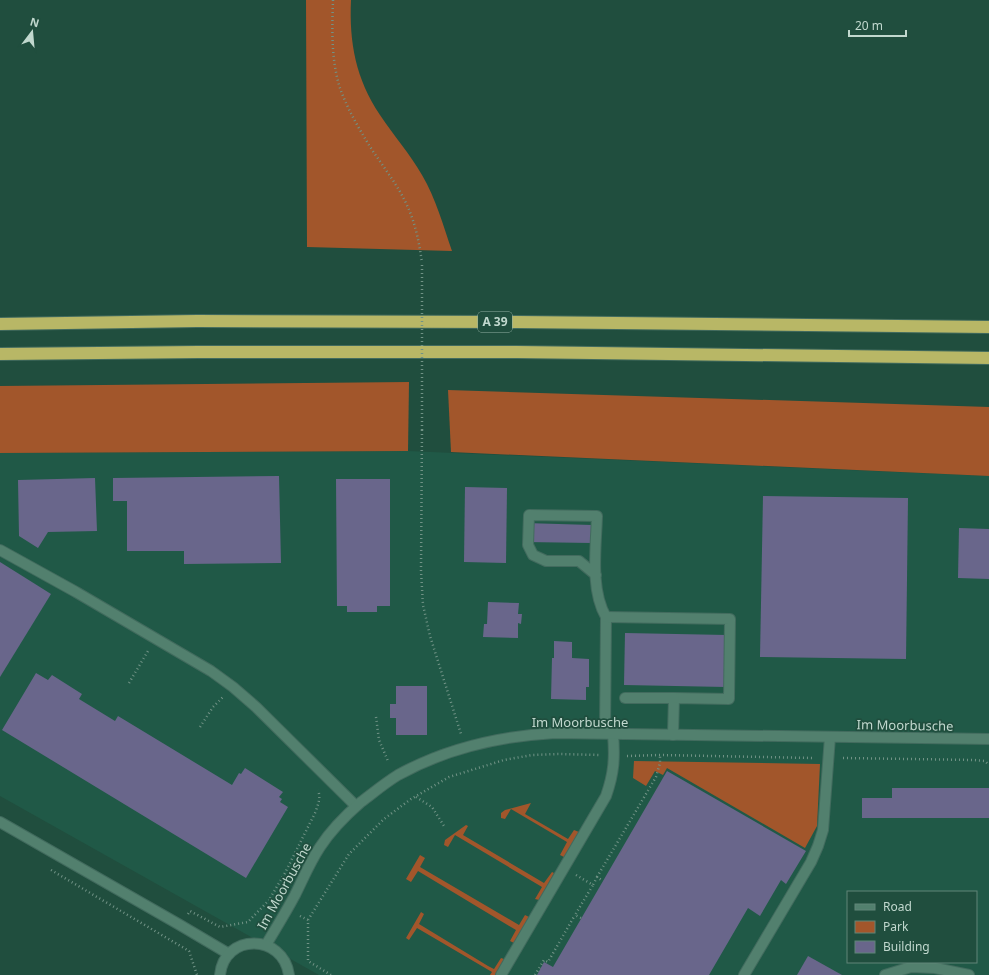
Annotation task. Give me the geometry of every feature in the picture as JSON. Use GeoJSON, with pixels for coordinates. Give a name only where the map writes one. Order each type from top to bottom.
{"type":"FeatureCollection","features":[{"type":"Feature","properties":{"kind":"highway","name":"A 39"},"geometry":{"type":"LineString","coordinates":[[0,324],[197,321],[518,322],[989,328]]}},
{"type":"Feature","properties":{"kind":"highway"},"geometry":{"type":"LineString","coordinates":[[0,354],[198,352],[517,352],[989,358]]}},
{"type":"Feature","properties":{"kind":"street"},"geometry":{"type":"LineString","coordinates":[[501,975],[606,796],[612,777],[614,756],[609,734],[606,617],[599,600],[596,575],[596,516],[529,515],[528,545],[534,555],[546,561],[579,561],[596,575]]}},
{"type":"Feature","properties":{"kind":"street"},"geometry":{"type":"LineString","coordinates":[[0,550],[211,671],[233,687],[267,717],[356,806]]}},
{"type":"Feature","properties":{"kind":"street"},"geometry":{"type":"LineString","coordinates":[[606,617],[730,619],[729,699],[625,698]]}},
{"type":"Feature","properties":{"kind":"street"},"geometry":{"type":"LineString","coordinates":[[673,734],[674,698]]}},
{"type":"Feature","properties":{"kind":"street","name":"Im Moorbusche"},"geometry":{"type":"LineString","coordinates":[[266,945],[295,895],[320,846],[356,806],[379,788],[420,764],[465,748],[495,740],[529,734],[555,733],[989,739]]}},
{"type":"Feature","properties":{"kind":"street"},"geometry":{"type":"LineString","coordinates":[[744,975],[811,862],[818,846],[823,830],[830,737]]}},
{"type":"Feature","properties":{"kind":"street"},"geometry":{"type":"LineString","coordinates":[[0,822],[229,954]]}},
{"type":"Feature","properties":{"kind":"street"},"geometry":{"type":"LineString","coordinates":[[220,975],[224,962],[229,954],[246,944],[253,943],[266,945],[280,954],[288,968],[289,975]]}},
{"type":"Feature","properties":{"kind":"street"},"geometry":{"type":"LineString","coordinates":[[885,975],[911,967],[935,968],[969,975]]}},
{"type":"Feature","properties":{"kind":"path"},"geometry":{"type":"LineString","coordinates":[[333,0],[334,59],[340,87],[351,112],[369,145],[405,201],[419,239],[422,263],[421,571],[423,605],[430,636],[465,748]]}},
{"type":"Feature","properties":{"kind":"path"},"geometry":{"type":"LineString","coordinates":[[129,683],[155,638]]}},
{"type":"Feature","properties":{"kind":"path"},"geometry":{"type":"LineString","coordinates":[[200,726],[213,707],[233,687]]}},
{"type":"Feature","properties":{"kind":"path"},"geometry":{"type":"LineString","coordinates":[[376,717],[379,740],[388,761]]}},
{"type":"Feature","properties":{"kind":"path"},"geometry":{"type":"LineString","coordinates":[[535,975],[544,960],[548,962],[656,777],[660,763],[660,755]]}},
{"type":"Feature","properties":{"kind":"path"},"geometry":{"type":"LineString","coordinates":[[170,940],[190,912],[220,927],[248,922],[269,900],[285,873],[315,813],[319,803],[317,786]]}},
{"type":"Feature","properties":{"kind":"path"},"geometry":{"type":"LineString","coordinates":[[416,797],[432,807],[444,826]]}},
{"type":"Feature","properties":{"kind":"path"},"geometry":{"type":"LineString","coordinates":[[48,868],[189,951],[197,975]]}},
{"type":"Feature","properties":{"kind":"path"},"geometry":{"type":"LineString","coordinates":[[564,868],[593,885]]}},
{"type":"Feature","properties":{"kind":"path"},"geometry":{"type":"LineString","coordinates":[[597,877],[603,881]]}},
{"type":"Feature","properties":{"kind":"path"},"geometry":{"type":"LineString","coordinates":[[269,900],[308,920],[308,961],[331,975]]}},
{"type":"Feature","properties":{"kind":"path"},"geometry":{"type":"LineString","coordinates":[[575,915],[581,918]]}},
{"type":"Feature","properties":{"kind":"shaded area"},"geometry":{"type":"Polygon","coordinates":[[[408,451],[989,476],[989,975],[319,975],[0,796],[0,453],[408,451]]]}},
{"type":"Feature","properties":{"kind":"green space"},"geometry":{"type":"Polygon","coordinates":[[[306,0],[351,0],[351,31],[353,46],[365,88],[380,115],[427,184],[439,212],[452,251],[307,247],[306,0]]]}},
{"type":"Feature","properties":{"kind":"green space"},"geometry":{"type":"Polygon","coordinates":[[[409,382],[408,451],[0,453],[0,386],[409,382]]]}},
{"type":"Feature","properties":{"kind":"green space"},"geometry":{"type":"Polygon","coordinates":[[[448,390],[989,407],[989,476],[451,452],[448,390]]]}},
{"type":"Feature","properties":{"kind":"green space"},"geometry":{"type":"Polygon","coordinates":[[[634,761],[820,764],[817,826],[805,848],[667,768],[663,775],[655,771],[646,786],[633,778],[634,761]]]}},
{"type":"Feature","properties":{"kind":"green space"},"geometry":{"type":"Polygon","coordinates":[[[531,803],[525,814],[568,839],[574,830],[579,832],[564,857],[560,855],[567,842],[511,809],[505,819],[501,818],[501,813],[505,810],[531,803]]]}},
{"type":"Feature","properties":{"kind":"green space"},"geometry":{"type":"Polygon","coordinates":[[[466,825],[468,826],[463,835],[544,883],[552,872],[554,873],[539,900],[535,899],[542,887],[455,835],[448,847],[444,845],[445,840],[466,825]]]}},
{"type":"Feature","properties":{"kind":"green space"},"geometry":{"type":"Polygon","coordinates":[[[420,855],[425,858],[420,867],[519,925],[525,915],[529,917],[514,943],[510,941],[516,930],[418,871],[411,882],[406,879],[420,855]]]}},
{"type":"Feature","properties":{"kind":"green space"},"geometry":{"type":"Polygon","coordinates":[[[421,912],[424,914],[419,924],[488,966],[494,969],[501,958],[504,959],[495,975],[490,975],[492,972],[417,928],[409,940],[406,938],[421,912]]]}},
{"type":"Feature","properties":{"kind":"building"},"geometry":{"type":"Polygon","coordinates":[[[279,476],[281,563],[184,564],[184,551],[127,551],[127,501],[113,501],[113,478],[279,476]]]}},
{"type":"Feature","properties":{"kind":"building"},"geometry":{"type":"Polygon","coordinates":[[[95,478],[97,531],[48,532],[38,548],[19,536],[18,480],[95,478]]]}},
{"type":"Feature","properties":{"kind":"building"},"geometry":{"type":"Polygon","coordinates":[[[336,479],[390,479],[390,606],[377,606],[377,612],[347,612],[347,606],[337,606],[336,479]]]}},
{"type":"Feature","properties":{"kind":"building"},"geometry":{"type":"Polygon","coordinates":[[[465,487],[507,488],[506,563],[464,562],[465,487]]]}},
{"type":"Feature","properties":{"kind":"building"},"geometry":{"type":"Polygon","coordinates":[[[763,496],[908,498],[906,659],[760,657],[763,496]]]}},
{"type":"Feature","properties":{"kind":"building"},"geometry":{"type":"Polygon","coordinates":[[[525,523],[592,525],[592,543],[525,542],[525,523]]]}},
{"type":"Feature","properties":{"kind":"building"},"geometry":{"type":"Polygon","coordinates":[[[959,528],[989,529],[989,579],[958,578],[959,528]]]}},
{"type":"Feature","properties":{"kind":"building"},"geometry":{"type":"Polygon","coordinates":[[[0,562],[51,594],[0,677],[0,562]]]}},
{"type":"Feature","properties":{"kind":"building"},"geometry":{"type":"Polygon","coordinates":[[[488,602],[519,603],[518,614],[522,614],[521,624],[518,623],[518,638],[483,637],[484,624],[487,624],[488,602]]]}},
{"type":"Feature","properties":{"kind":"building"},"geometry":{"type":"Polygon","coordinates":[[[625,633],[727,635],[726,687],[624,685],[625,633]]]}},
{"type":"Feature","properties":{"kind":"building"},"geometry":{"type":"Polygon","coordinates":[[[554,641],[572,642],[572,658],[589,659],[589,687],[586,687],[586,700],[551,699],[554,641]]]}},
{"type":"Feature","properties":{"kind":"building"},"geometry":{"type":"Polygon","coordinates":[[[36,673],[48,680],[52,675],[82,694],[79,699],[115,721],[118,716],[232,785],[239,773],[241,774],[245,768],[283,792],[279,797],[282,799],[280,802],[288,807],[246,878],[2,730],[36,673]]]}},
{"type":"Feature","properties":{"kind":"building"},"geometry":{"type":"Polygon","coordinates":[[[396,686],[427,686],[427,735],[396,735],[396,718],[390,718],[390,704],[396,704],[396,686]]]}},
{"type":"Feature","properties":{"kind":"building"},"geometry":{"type":"Polygon","coordinates":[[[667,771],[806,851],[786,884],[781,880],[760,916],[748,908],[709,975],[537,975],[544,962],[553,967],[667,771]]]}},
{"type":"Feature","properties":{"kind":"building"},"geometry":{"type":"Polygon","coordinates":[[[892,788],[989,788],[989,818],[862,818],[862,798],[892,798],[892,788]]]}},
{"type":"Feature","properties":{"kind":"building"},"geometry":{"type":"Polygon","coordinates":[[[808,956],[842,975],[797,975],[808,956]]]}}]}
